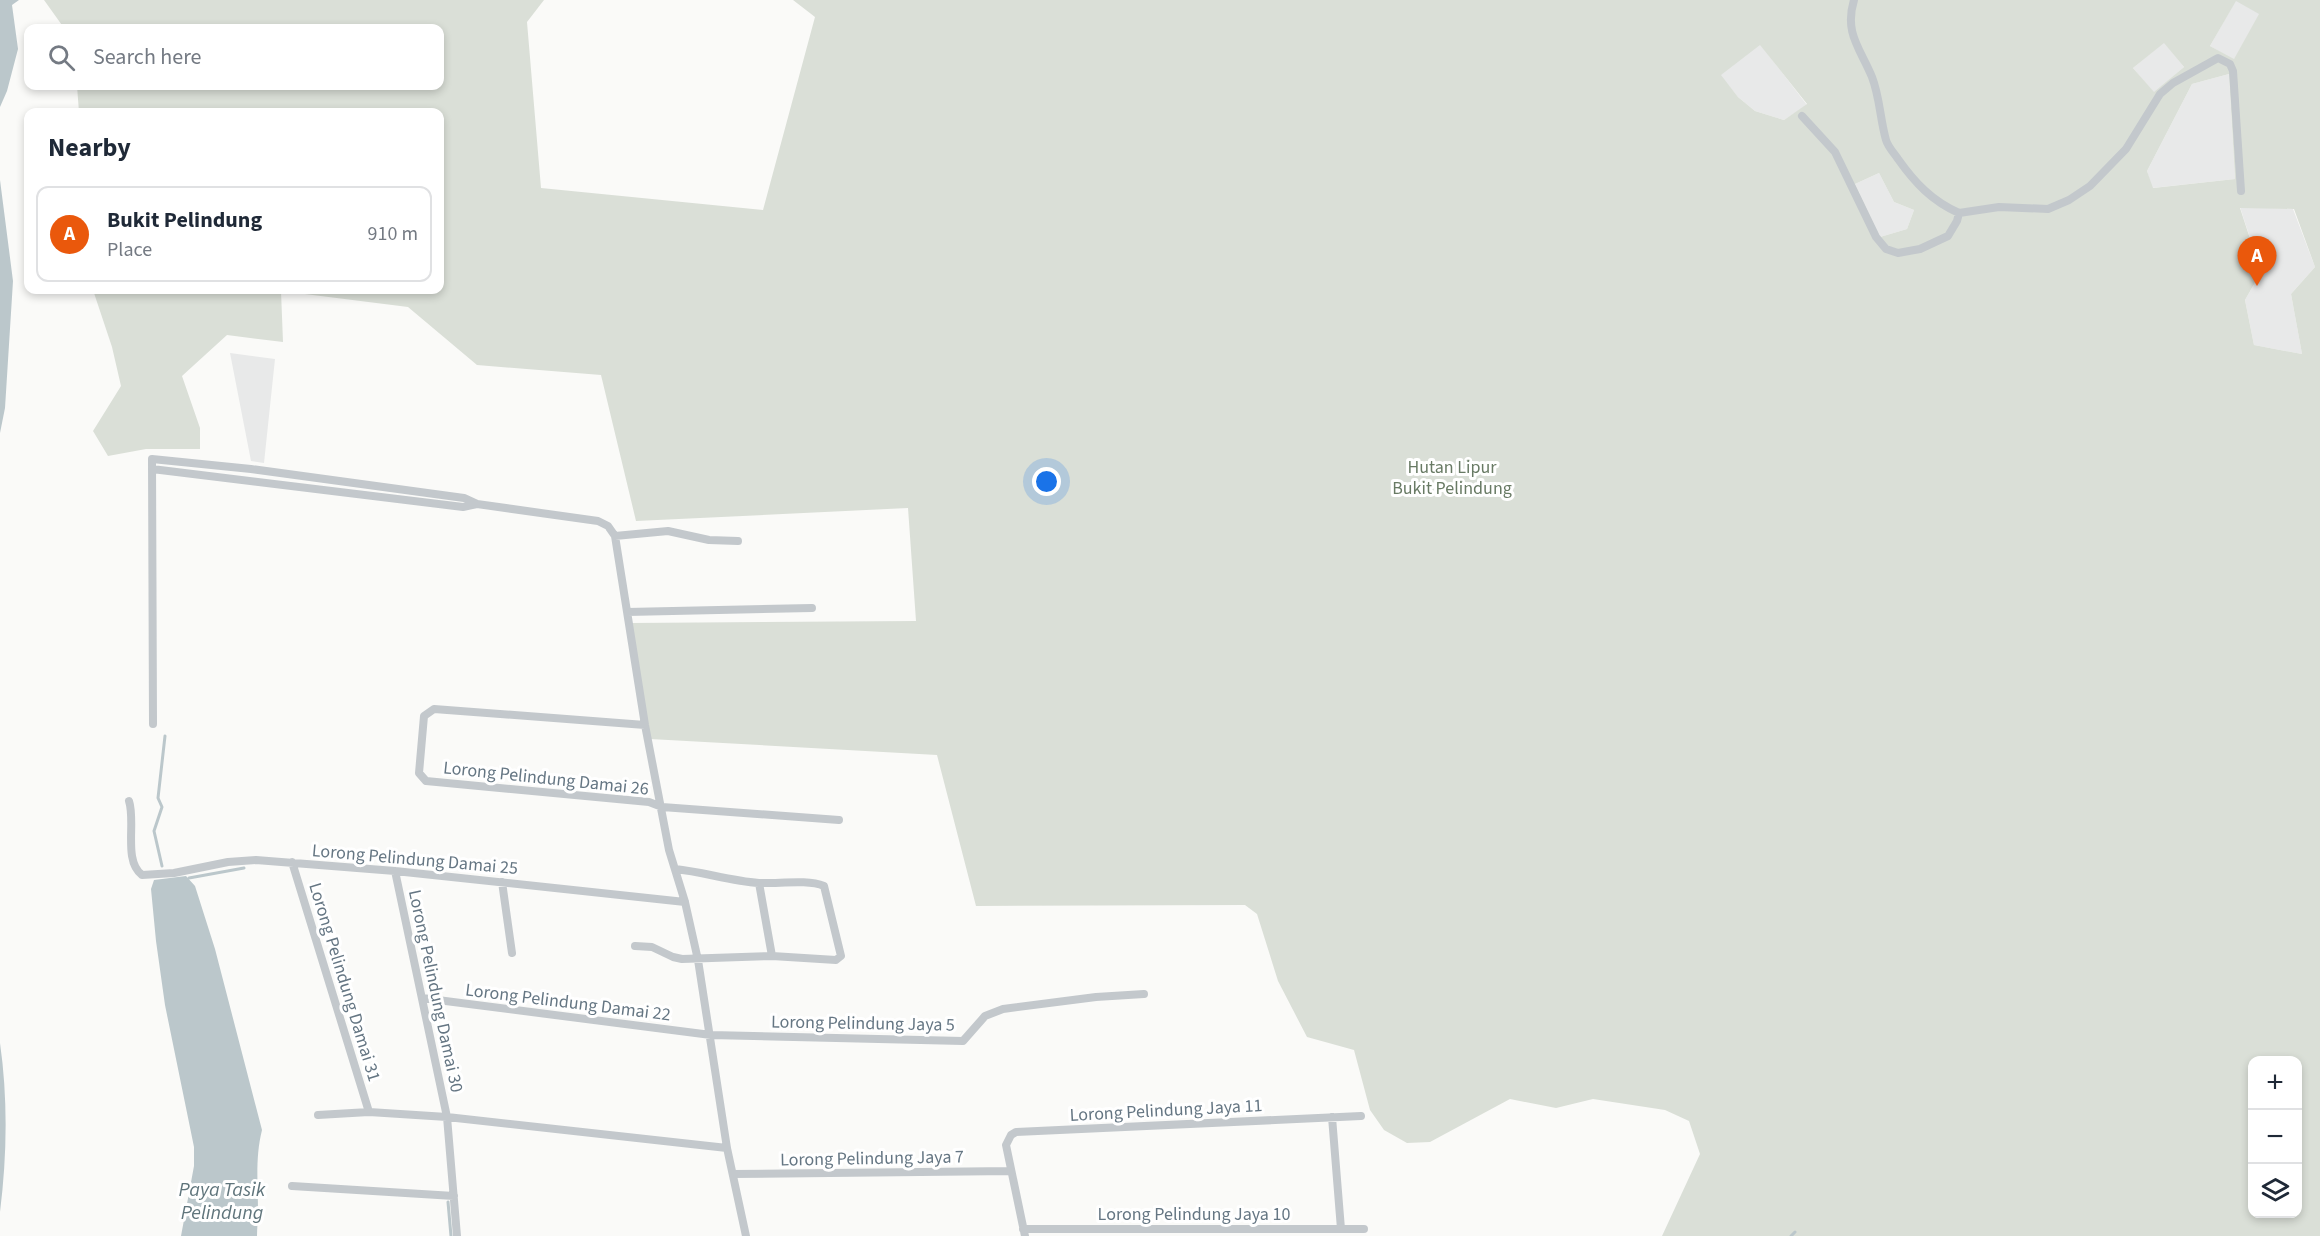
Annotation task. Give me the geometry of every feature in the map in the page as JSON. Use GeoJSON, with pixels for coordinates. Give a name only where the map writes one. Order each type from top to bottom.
{"type":"FeatureCollection","features":[{"type":"Feature","properties":{"kind":"street"},"geometry":{"type":"LineString","coordinates":[[1854,0],[1850,14],[1851,35],[1872,77],[1880,101],[1886,140],[1911,177],[1941,205],[1959,213],[1999,207],[2048,209],[2069,200],[2090,186],[2126,150],[2160,94],[2174,83],[2218,58],[2230,64],[2233,71],[2241,191]]}},
{"type":"Feature","properties":{"kind":"street"},"geometry":{"type":"LineString","coordinates":[[1802,116],[1835,152],[1876,237],[1886,249],[1898,253],[1920,249],[1948,236],[1959,213]]}},
{"type":"Feature","properties":{"kind":"street"},"geometry":{"type":"LineString","coordinates":[[153,724],[152,469],[463,507],[477,504],[598,521],[608,526],[615,536],[645,725],[669,850],[685,902],[698,960],[727,1148],[746,1236]]}},
{"type":"Feature","properties":{"kind":"street"},"geometry":{"type":"LineString","coordinates":[[615,536],[668,531],[709,540],[738,541]]}},
{"type":"Feature","properties":{"kind":"street"},"geometry":{"type":"LineString","coordinates":[[627,612],[812,608]]}},
{"type":"Feature","properties":{"kind":"street","name":"Lorong Pelindung Damai 26"},"geometry":{"type":"LineString","coordinates":[[645,725],[434,709],[426,712],[424,716],[419,773],[426,781],[649,802],[662,807],[839,820]]}},
{"type":"Feature","properties":{"kind":"street","name":"Lorong Pelindung Damai 25"},"geometry":{"type":"LineString","coordinates":[[129,801],[132,817],[132,860],[137,872],[141,875],[174,873],[228,862],[256,860],[396,871],[685,902]]}},
{"type":"Feature","properties":{"kind":"street","name":"Lorong Pelindung Damai 31"},"geometry":{"type":"LineString","coordinates":[[292,862],[369,1112]]}},
{"type":"Feature","properties":{"kind":"street"},"geometry":{"type":"LineString","coordinates":[[635,946],[652,947],[673,957],[698,960],[772,956],[836,960],[839,958],[841,952],[824,886],[759,883],[727,879],[705,872],[675,869]]}},
{"type":"Feature","properties":{"kind":"street","name":"Lorong Pelindung Damai 30"},"geometry":{"type":"LineString","coordinates":[[396,871],[447,1117],[457,1236]]}},
{"type":"Feature","properties":{"kind":"street"},"geometry":{"type":"LineString","coordinates":[[502,882],[512,953]]}},
{"type":"Feature","properties":{"kind":"street"},"geometry":{"type":"LineString","coordinates":[[759,883],[772,956]]}},
{"type":"Feature","properties":{"kind":"street","name":"Lorong Pelindung Jaya 5"},"geometry":{"type":"LineString","coordinates":[[711,1035],[963,1041],[985,1016],[1003,1009],[1096,997],[1144,994]]}},
{"type":"Feature","properties":{"kind":"street","name":"Lorong Pelindung Damai 22"},"geometry":{"type":"LineString","coordinates":[[422,998],[711,1035]]}},
{"type":"Feature","properties":{"kind":"street"},"geometry":{"type":"LineString","coordinates":[[318,1115],[369,1112],[447,1117],[727,1148]]}},
{"type":"Feature","properties":{"kind":"street","name":"Lorong Pelindung Jaya 11"},"geometry":{"type":"LineString","coordinates":[[1024,1232],[1006,1145],[1011,1135],[1016,1132],[1361,1116]]}},
{"type":"Feature","properties":{"kind":"street"},"geometry":{"type":"LineString","coordinates":[[1332,1118],[1341,1229]]}},
{"type":"Feature","properties":{"kind":"street","name":"Lorong Pelindung Jaya 7"},"geometry":{"type":"LineString","coordinates":[[733,1174],[1011,1171]]}},
{"type":"Feature","properties":{"kind":"street"},"geometry":{"type":"LineString","coordinates":[[292,1186],[454,1196]]}},
{"type":"Feature","properties":{"kind":"street","name":"Lorong Pelindung Jaya 10"},"geometry":{"type":"LineString","coordinates":[[1024,1232],[1364,1229]]}},
{"type":"Feature","properties":{"kind":"shaded area"},"geometry":{"type":"Polygon","coordinates":[[[2236,0],[2260,14],[2234,60],[2210,46],[2236,0]]]}},
{"type":"Feature","properties":{"kind":"shaded area"},"geometry":{"type":"Polygon","coordinates":[[[2164,42],[2184,67],[2154,93],[2133,68],[2164,42]]]}},
{"type":"Feature","properties":{"kind":"shaded area"},"geometry":{"type":"Polygon","coordinates":[[[1760,44],[1807,105],[1784,120],[1755,111],[1738,97],[1720,75],[1760,44]]]}},
{"type":"Feature","properties":{"kind":"shaded area"},"geometry":{"type":"Polygon","coordinates":[[[2229,74],[2235,179],[2152,188],[2147,171],[2192,84],[2229,74]]]}},
{"type":"Feature","properties":{"kind":"shaded area"},"geometry":{"type":"Polygon","coordinates":[[[1879,173],[1894,202],[1914,210],[1907,229],[1880,237],[1855,184],[1879,173]]]}},
{"type":"Feature","properties":{"kind":"shaded area"},"geometry":{"type":"Polygon","coordinates":[[[2240,207],[2293,209],[2315,267],[2291,294],[2302,354],[2254,345],[2245,300],[2261,272],[2240,207]]]}},
{"type":"Feature","properties":{"kind":"shaded area"},"geometry":{"type":"Polygon","coordinates":[[[230,353],[275,359],[264,463],[251,461],[230,353]]]}},
{"type":"Feature","properties":{"kind":"green space","name":"Hutan Lipur Bukit Pelindung"},"geometry":{"type":"Polygon","coordinates":[[[44,0],[544,0],[527,22],[541,188],[763,210],[815,17],[793,0],[2320,0],[2320,1236],[1662,1236],[1700,1154],[1689,1121],[1665,1110],[1593,1099],[1556,1108],[1510,1099],[1430,1142],[1407,1143],[1384,1130],[1370,1110],[1354,1050],[1307,1037],[1278,981],[1257,914],[1245,905],[976,906],[937,755],[650,739],[630,623],[916,621],[908,508],[636,521],[601,375],[477,365],[408,307],[305,294],[444,294],[444,108],[79,108],[77,90],[444,90],[444,24],[61,24],[44,0]],[[2236,1],[2210,46],[2234,59],[2259,14],[2236,1]],[[2164,43],[2133,68],[2154,92],[2184,67],[2164,43]],[[1760,45],[1721,75],[1738,97],[1755,111],[1784,120],[1807,104],[1760,45]],[[2229,74],[2192,84],[2147,171],[2153,188],[2235,179],[2229,74]],[[1879,173],[1855,184],[1880,237],[1907,229],[1914,210],[1894,202],[1879,173]],[[2240,208],[2261,272],[2245,300],[2254,345],[2302,354],[2291,294],[2315,267],[2294,209],[2240,208]]]}},
{"type":"Feature","properties":{"kind":"green space","name":"Hutan Lipur Bukit Pelindung"},"geometry":{"type":"Polygon","coordinates":[[[94,294],[281,294],[283,342],[227,335],[182,376],[200,428],[200,449],[146,449],[108,456],[93,431],[121,386],[112,347],[94,294]]]}},
{"type":"Feature","properties":{"kind":"water"},"geometry":{"type":"Polygon","coordinates":[[[0,0],[19,0],[12,5],[18,49],[7,91],[0,107],[0,0]]]}},
{"type":"Feature","properties":{"kind":"water"},"geometry":{"type":"Polygon","coordinates":[[[0,180],[13,281],[5,408],[0,433],[0,180]]]}},
{"type":"Feature","properties":{"kind":"water","name":"Paya Tasik Pelindung"},"geometry":{"type":"Polygon","coordinates":[[[186,876],[195,886],[215,949],[262,1130],[258,1161],[257,1236],[181,1236],[194,1166],[194,1147],[165,1005],[151,889],[154,880],[186,876]]]}},
{"type":"Feature","properties":{"kind":"water"},"geometry":{"type":"Polygon","coordinates":[[[0,1043],[6,1128],[0,1212],[0,1043]]]}},
{"type":"Feature","properties":{"kind":"waterway"},"geometry":{"type":"LineString","coordinates":[[162,866],[154,831],[162,807],[158,798],[165,736]]}},
{"type":"Feature","properties":{"kind":"waterway"},"geometry":{"type":"LineString","coordinates":[[189,878],[244,868]]}},
{"type":"Feature","properties":{"kind":"waterway"},"geometry":{"type":"LineString","coordinates":[[448,1202],[451,1236]]}},
{"type":"Feature","properties":{"kind":"waterway"},"geometry":{"type":"LineString","coordinates":[[1791,1236],[1795,1232]]}},
{"type":"Feature","properties":{"kind":"place","name":"Bukit Pelindung"},"geometry":{"type":"Point","coordinates":[2257,286]}}]}
